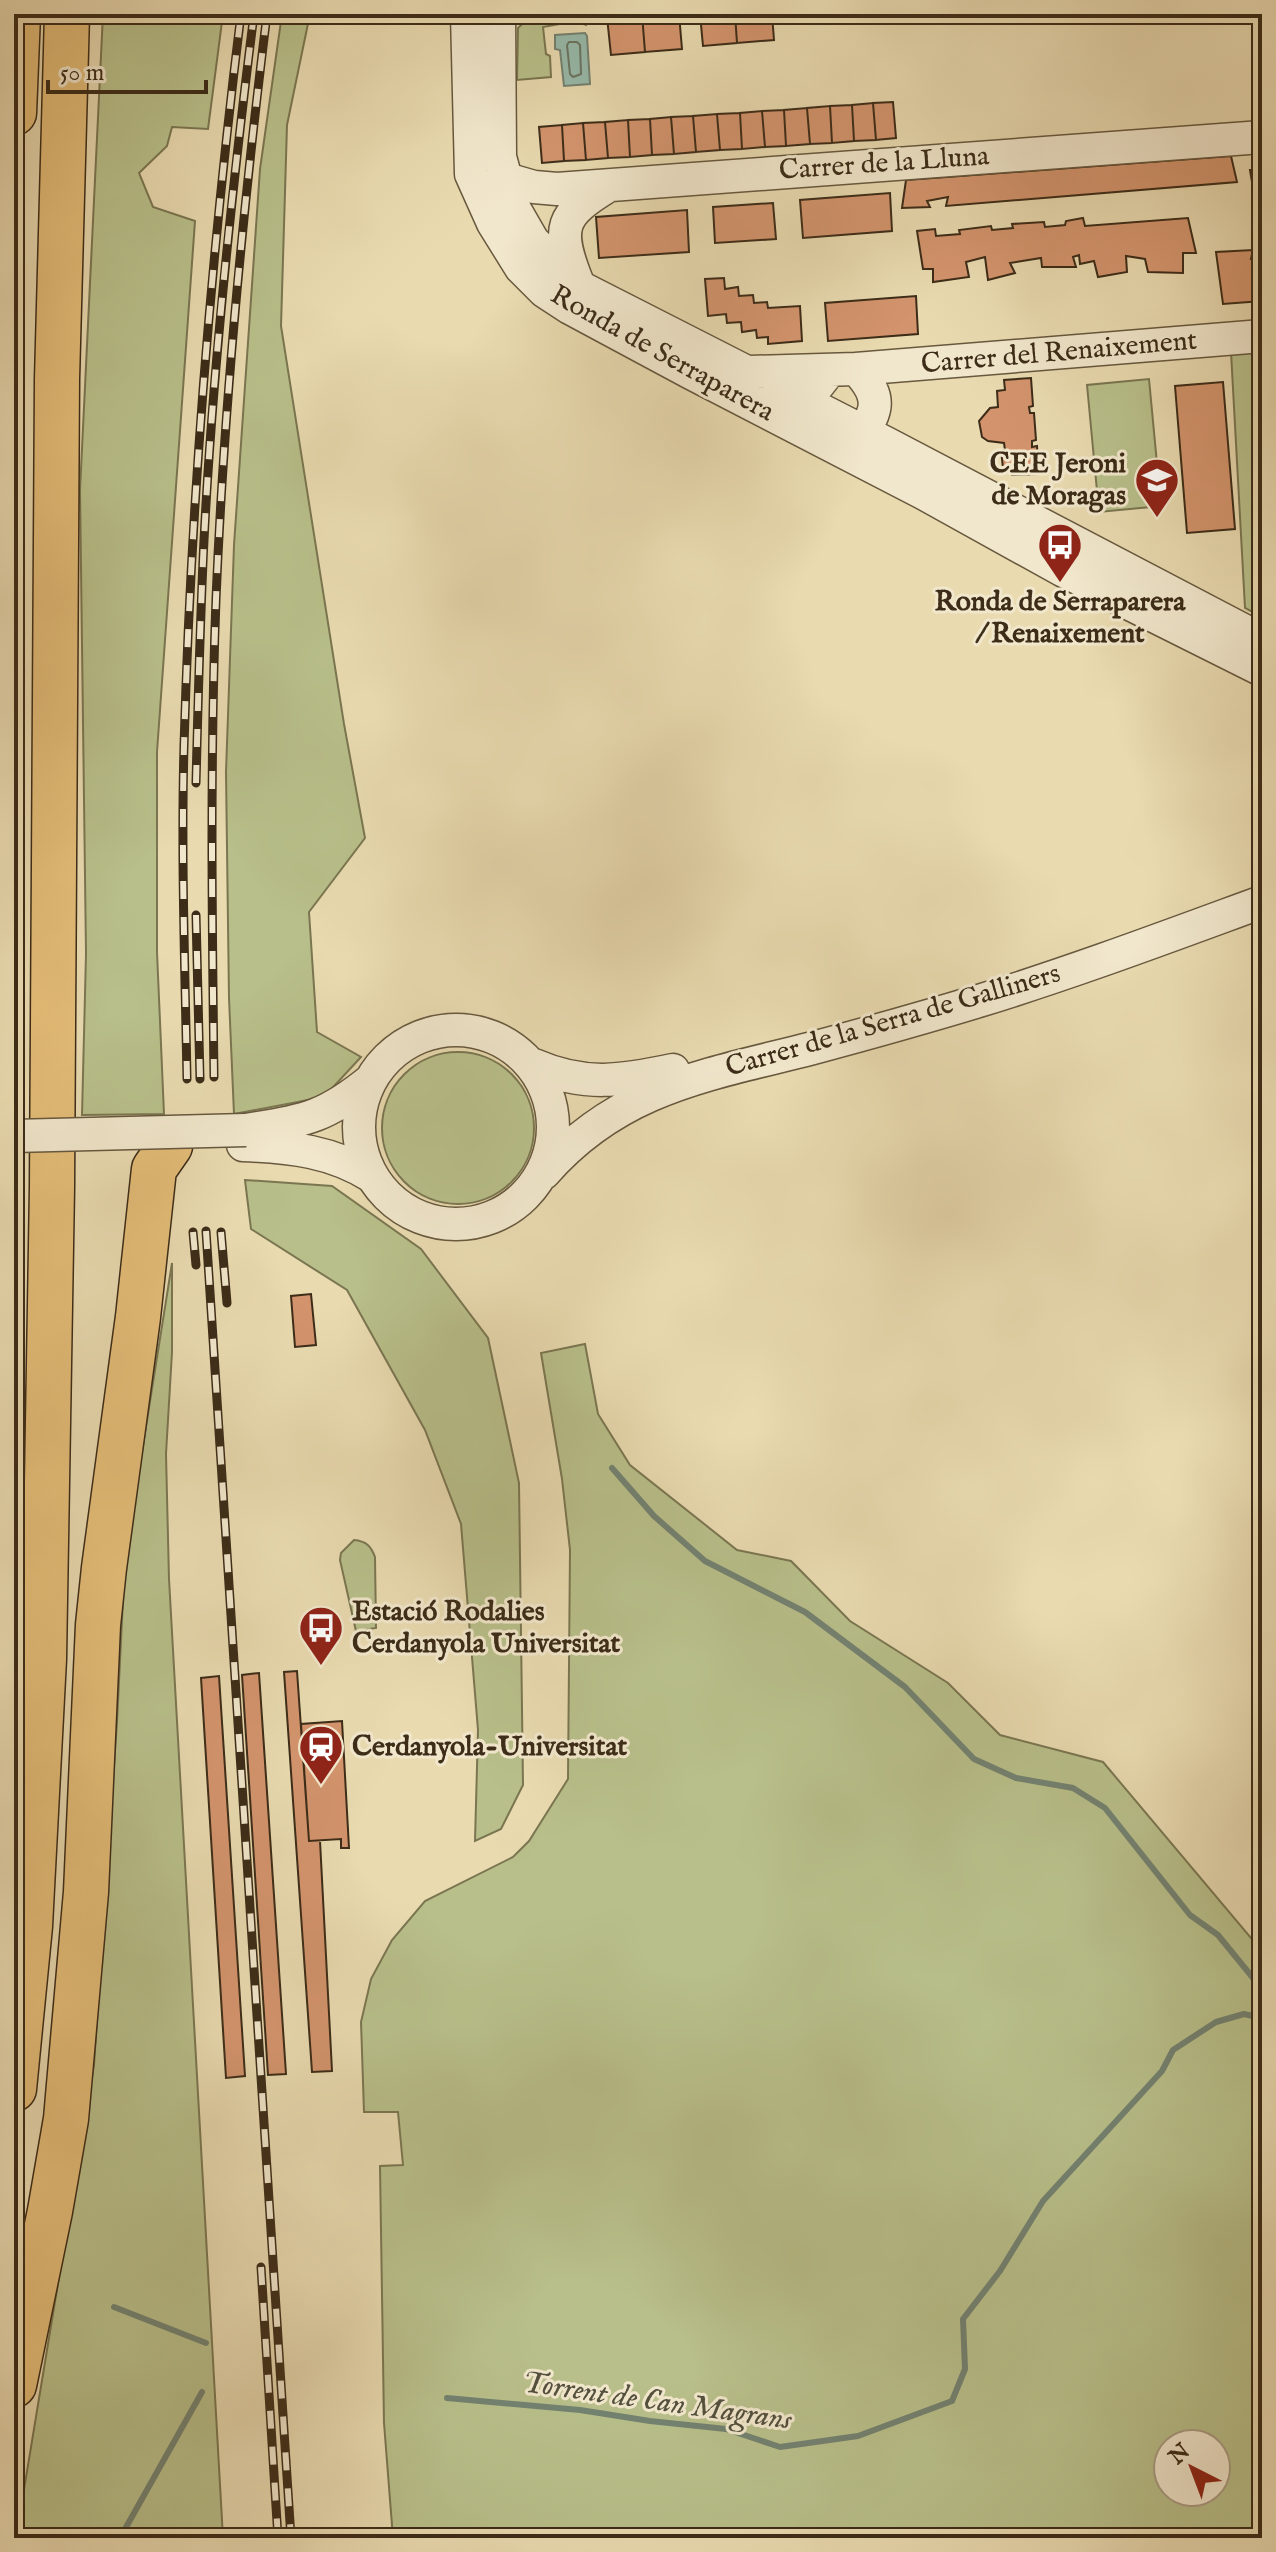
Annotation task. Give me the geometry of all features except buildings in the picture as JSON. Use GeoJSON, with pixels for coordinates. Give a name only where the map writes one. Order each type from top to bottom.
{"type":"FeatureCollection","features":[{"type":"Feature","properties":{"kind":"highway"},"geometry":{"type":"LineString","coordinates":[[14,113],[18,14]]}},
{"type":"Feature","properties":{"kind":"highway"},"geometry":{"type":"LineString","coordinates":[[14,2089],[30,1926],[44,1659],[52,1187],[57,379],[67,14]]}},
{"type":"Feature","properties":{"kind":"highway"},"geometry":{"type":"LineString","coordinates":[[14,2385],[66,2119],[86,1892],[98,1625],[104,1568],[138,1317],[154,1169],[170,1146]]}},
{"type":"Feature","properties":{"kind":"highway"},"geometry":{"type":"LineString","coordinates":[[14,2351],[39,2163],[50,2024],[51,1864],[44,1659]]}},
{"type":"Feature","properties":{"kind":"street","name":"Ronda de Serraparera"},"geometry":{"type":"LineString","coordinates":[[467,14],[471,174],[493,223],[521,268],[544,291],[570,308],[809,412],[1262,640]]}},
{"type":"Feature","properties":{"kind":"street","name":"Ronda de Serraparera"},"geometry":{"type":"LineString","coordinates":[[469,127],[479,110],[483,14]]}},
{"type":"Feature","properties":{"kind":"street","name":"Ronda de Serraparera"},"geometry":{"type":"LineString","coordinates":[[499,14],[500,157],[514,208],[533,241],[580,287],[933,500],[1062,570],[1262,670]]}},
{"type":"Feature","properties":{"kind":"street","name":"Carrer de la Lluna"},"geometry":{"type":"LineString","coordinates":[[506,179],[534,187],[557,189],[1262,137]]}},
{"type":"Feature","properties":{"kind":"street","name":"Ronda de Serraparera"},"geometry":{"type":"LineString","coordinates":[[580,287],[566,253],[564,238],[568,221],[581,203],[611,185]]}},
{"type":"Feature","properties":{"kind":"street","name":"Carrer del Renaixement"},"geometry":{"type":"LineString","coordinates":[[734,381],[843,369],[1262,336]]}},
{"type":"Feature","properties":{"kind":"street","name":"Ronda de Serraparera"},"geometry":{"type":"LineString","coordinates":[[809,412],[815,389],[843,369]]}},
{"type":"Feature","properties":{"kind":"street"},"geometry":{"type":"LineString","coordinates":[[843,369],[867,380],[877,403],[859,439],[933,500]]}},
{"type":"Feature","properties":{"kind":"street","name":"Ronda de Serraparera"},"geometry":{"type":"LineString","coordinates":[[933,500],[954,521],[1262,679]]}},
{"type":"Feature","properties":{"kind":"street","name":"Ronda de Serraparera"},"geometry":{"type":"LineString","coordinates":[[1179,596],[1196,598],[1262,631]]}},
{"type":"Feature","properties":{"kind":"street","name":"Carrer de la Serra de Galliners"},"geometry":{"type":"LineString","coordinates":[[534,1065],[575,1079],[631,1079],[780,1046],[1051,966],[1151,929],[1262,882]]}},
{"type":"Feature","properties":{"kind":"street","name":"Carrer de la Serra de Galliners"},"geometry":{"type":"LineString","coordinates":[[544,1173],[581,1136],[630,1104],[663,1089],[695,1077],[814,1048],[982,1000],[1262,902]]}},
{"type":"Feature","properties":{"kind":"street"},"geometry":{"type":"LineString","coordinates":[[443,1030],[486,1033],[516,1048],[534,1065],[541,1080],[549,1116],[550,1135],[544,1173],[528,1195],[502,1215],[472,1225],[433,1223],[393,1201],[373,1177],[364,1156],[360,1134],[363,1101],[381,1064],[406,1045],[443,1030]]}},
{"type":"Feature","properties":{"kind":"street"},"geometry":{"type":"LineString","coordinates":[[14,1151],[170,1146],[245,1138],[319,1116],[345,1102],[371,1080]]}},
{"type":"Feature","properties":{"kind":"street"},"geometry":{"type":"LineString","coordinates":[[14,1136],[245,1138],[318,1152],[350,1162],[373,1177]]}},
{"type":"Feature","properties":{"kind":"green space"},"geometry":{"type":"Polygon","coordinates":[[[103,14],[223,14],[208,129],[172,127],[167,146],[139,173],[153,207],[195,221],[157,752],[157,952],[164,1114],[82,1115],[86,954],[80,490],[103,14]]]}},
{"type":"Feature","properties":{"kind":"green space"},"geometry":{"type":"Polygon","coordinates":[[[282,14],[310,14],[287,125],[281,326],[365,838],[309,912],[317,1032],[361,1057],[324,1097],[234,1114],[226,772],[234,545],[260,169],[282,14]]]}},
{"type":"Feature","properties":{"kind":"green space"},"geometry":{"type":"Polygon","coordinates":[[[533,14],[591,14],[586,25],[576,21],[543,27],[551,77],[517,80],[518,28],[533,14]]]}},
{"type":"Feature","properties":{"kind":"green space"},"geometry":{"type":"Polygon","coordinates":[[[1262,350],[1262,483],[1255,484],[1262,535],[1262,617],[1245,608],[1231,352],[1262,350]]]}},
{"type":"Feature","properties":{"kind":"green space"},"geometry":{"type":"Polygon","coordinates":[[[1149,379],[1161,506],[1099,512],[1087,385],[1149,379]]]}},
{"type":"Feature","properties":{"kind":"green space"},"geometry":{"type":"Polygon","coordinates":[[[458,1052],[487,1058],[512,1074],[528,1099],[534,1128],[528,1157],[512,1182],[487,1198],[458,1204],[429,1198],[404,1182],[388,1157],[382,1128],[388,1099],[404,1074],[429,1058],[458,1052]]]}},
{"type":"Feature","properties":{"kind":"green space"},"geometry":{"type":"Polygon","coordinates":[[[245,1180],[332,1186],[421,1249],[488,1338],[519,1483],[523,1785],[501,1829],[475,1841],[478,1730],[461,1524],[425,1430],[347,1290],[251,1229],[245,1180]]]}},
{"type":"Feature","properties":{"kind":"green space"},"geometry":{"type":"Polygon","coordinates":[[[172,1263],[172,1352],[166,1454],[169,1579],[223,2538],[16,2538],[94,2065],[125,1559],[172,1263]]]}},
{"type":"Feature","properties":{"kind":"green space"},"geometry":{"type":"Polygon","coordinates":[[[585,1344],[598,1414],[630,1465],[737,1550],[791,1561],[850,1621],[948,1683],[1000,1735],[1103,1762],[1262,1951],[1262,2538],[393,2538],[384,2423],[380,2166],[403,2165],[398,2112],[364,2112],[361,2022],[371,1979],[392,1940],[425,1901],[513,1857],[529,1841],[568,1779],[570,1550],[562,1479],[541,1353],[585,1344]]]}},
{"type":"Feature","properties":{"kind":"green space"},"geometry":{"type":"Polygon","coordinates":[[[354,1540],[368,1545],[375,1557],[376,1628],[356,1631],[340,1560],[341,1553],[354,1540]]]}},
{"type":"Feature","properties":{"kind":"water"},"geometry":{"type":"Polygon","coordinates":[[[585,33],[590,84],[564,86],[560,50],[555,49],[555,35],[585,33]]]}},
{"type":"Feature","properties":{"kind":"waterway"},"geometry":{"type":"LineString","coordinates":[[612,1468],[654,1516],[705,1561],[805,1612],[905,1687],[974,1759],[1016,1778],[1073,1788],[1105,1808],[1190,1915],[1218,1935],[1262,1989]]}},
{"type":"Feature","properties":{"kind":"waterway","name":"Torrent de Can Magrans"},"geometry":{"type":"LineString","coordinates":[[447,2398],[580,2410],[726,2429],[780,2447],[858,2436],[952,2401],[965,2369],[963,2319],[1000,2271],[1043,2201],[1162,2071],[1173,2050],[1216,2022],[1244,2014],[1262,2018]]}},
{"type":"Feature","properties":{"kind":"waterway"},"geometry":{"type":"LineString","coordinates":[[114,2307],[206,2343]]}},
{"type":"Feature","properties":{"kind":"waterway"},"geometry":{"type":"LineString","coordinates":[[120,2538],[202,2392]]}},
{"type":"Feature","properties":{"kind":"railway"},"geometry":{"type":"LineString","coordinates":[[187,1079],[183,788],[187,654],[197,471],[212,288],[241,14]]}},
{"type":"Feature","properties":{"kind":"railway"},"geometry":{"type":"LineString","coordinates":[[196,783],[208,474],[231,211],[254,14]]}},
{"type":"Feature","properties":{"kind":"railway"},"geometry":{"type":"LineString","coordinates":[[214,1077],[212,779],[220,526],[236,306],[267,14]]}},
{"type":"Feature","properties":{"kind":"railway"},"geometry":{"type":"LineString","coordinates":[[196,915],[200,1079]]}},
{"type":"Feature","properties":{"kind":"railway"},"geometry":{"type":"LineString","coordinates":[[206,1231],[291,2538]]}},
{"type":"Feature","properties":{"kind":"railway"},"geometry":{"type":"LineString","coordinates":[[193,1232],[196,1265]]}},
{"type":"Feature","properties":{"kind":"railway"},"geometry":{"type":"LineString","coordinates":[[221,1232],[227,1303]]}},
{"type":"Feature","properties":{"kind":"railway"},"geometry":{"type":"LineString","coordinates":[[261,2267],[278,2538]]}},
{"type":"Feature","properties":{"kind":"place","name":"CEE Jeroni de Moragas"},"geometry":{"type":"Point","coordinates":[1157,519]}},
{"type":"Feature","properties":{"kind":"place","name":"Ronda de Serraparera / Renaixement"},"geometry":{"type":"Point","coordinates":[1060,584]}},
{"type":"Feature","properties":{"kind":"place","name":"Estació Rodalies Cerdanyola Universitat"},"geometry":{"type":"Point","coordinates":[321,1667]}},
{"type":"Feature","properties":{"kind":"place","name":"Cerdanyola-Universitat"},"geometry":{"type":"Point","coordinates":[321,1786]}}]}
